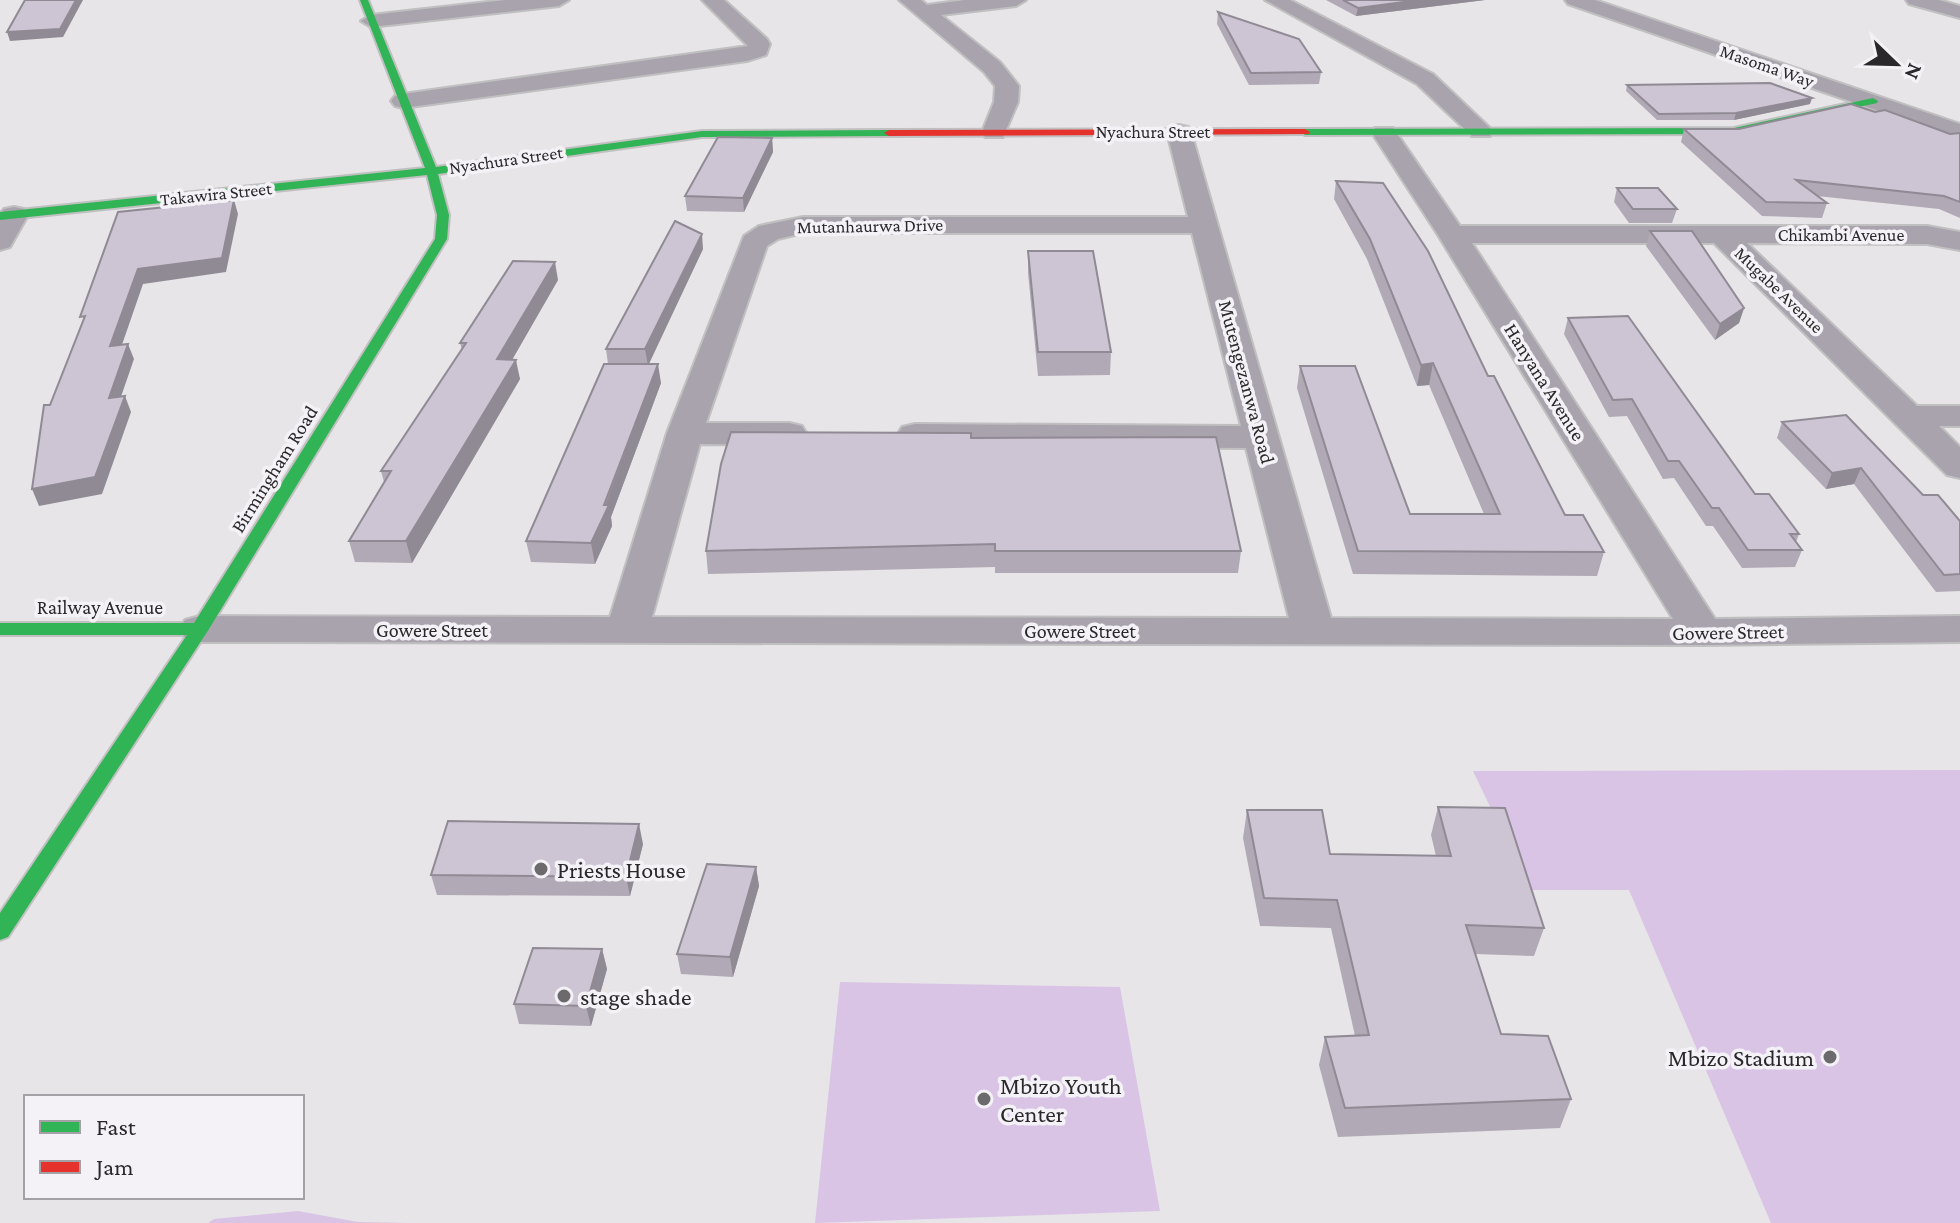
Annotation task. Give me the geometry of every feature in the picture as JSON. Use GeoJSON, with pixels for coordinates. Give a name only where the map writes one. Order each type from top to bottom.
{"type":"FeatureCollection","features":[{"type":"Feature","properties":{"kind":"street","name":"Birmingham Road"},"geometry":{"type":"LineString","coordinates":[[0,931],[200,629],[441,239],[443,215],[432,171],[364,0]]}},
{"type":"Feature","properties":{"kind":"street"},"geometry":{"type":"LineString","coordinates":[[371,21],[559,0]]}},
{"type":"Feature","properties":{"kind":"street"},"geometry":{"type":"LineString","coordinates":[[403,101],[758,50],[759,44],[712,0]]}},
{"type":"Feature","properties":{"kind":"street"},"geometry":{"type":"LineString","coordinates":[[917,6],[1016,0]]}},
{"type":"Feature","properties":{"kind":"street"},"geometry":{"type":"LineString","coordinates":[[1275,0],[1425,79],[1481,131]]}},
{"type":"Feature","properties":{"kind":"street","name":"Masoma Way"},"geometry":{"type":"LineString","coordinates":[[1575,0],[1960,132]]}},
{"type":"Feature","properties":{"kind":"street"},"geometry":{"type":"LineString","coordinates":[[1916,0],[1960,12]]}},
{"type":"Feature","properties":{"kind":"street"},"geometry":{"type":"LineString","coordinates":[[917,6],[992,67],[1007,86],[1006,102],[994,132]]}},
{"type":"Feature","properties":{"kind":"street","name":"Nyachura Street"},"geometry":{"type":"LineString","coordinates":[[432,171],[702,134],[1734,131],[1873,101]]}},
{"type":"Feature","properties":{"kind":"street","name":"Mutengezanwa Road"},"geometry":{"type":"LineString","coordinates":[[1179,132],[1314,632]]}},
{"type":"Feature","properties":{"kind":"street","name":"Hanyana Avenue"},"geometry":{"type":"LineString","coordinates":[[1384,133],[1452,235],[1702,632]]}},
{"type":"Feature","properties":{"kind":"street","name":"Takawira Street"},"geometry":{"type":"LineString","coordinates":[[7,215],[432,171]]}},
{"type":"Feature","properties":{"kind":"street"},"geometry":{"type":"LineString","coordinates":[[0,241],[7,215]]}},
{"type":"Feature","properties":{"kind":"street","name":"Mutanhaurwa Drive"},"geometry":{"type":"LineString","coordinates":[[627,630],[685,433],[754,242],[769,232],[803,225],[1206,225]]}},
{"type":"Feature","properties":{"kind":"street","name":"Mugabe Avenue"},"geometry":{"type":"LineString","coordinates":[[1452,235],[1722,234],[1960,467]]}},
{"type":"Feature","properties":{"kind":"street","name":"Chikambi Avenue"},"geometry":{"type":"LineString","coordinates":[[1722,234],[1927,235],[1960,241]]}},
{"type":"Feature","properties":{"kind":"street"},"geometry":{"type":"LineString","coordinates":[[1908,416],[1960,416]]}},
{"type":"Feature","properties":{"kind":"street"},"geometry":{"type":"LineString","coordinates":[[685,433],[825,434]]}},
{"type":"Feature","properties":{"kind":"street"},"geometry":{"type":"LineString","coordinates":[[888,434],[1262,437]]}},
{"type":"Feature","properties":{"kind":"street","name":"Railway Avenue"},"geometry":{"type":"LineString","coordinates":[[0,629],[200,629]]}},
{"type":"Feature","properties":{"kind":"street","name":"Gowere Street"},"geometry":{"type":"LineString","coordinates":[[200,629],[1314,632],[1960,629]]}},
{"type":"Feature","properties":{"kind":"shaded area","name":"Mbizo Stadium"},"geometry":{"type":"Polygon","coordinates":[[[1960,770],[1960,1223],[1771,1223],[1629,890],[1530,890],[1473,771],[1960,770]]]}},
{"type":"Feature","properties":{"kind":"shaded area","name":"Mbizo Youth Center"},"geometry":{"type":"Polygon","coordinates":[[[840,982],[1120,987],[1160,1211],[815,1223],[840,982]]]}},
{"type":"Feature","properties":{"kind":"shaded area"},"geometry":{"type":"Polygon","coordinates":[[[298,1211],[358,1222],[410,1223],[208,1223],[214,1219],[298,1211]]]}},
{"type":"Feature","properties":{"kind":"building"},"geometry":{"type":"Polygon","coordinates":[[[25,0],[76,0],[60,29],[7,32],[25,0]]]}},
{"type":"Feature","properties":{"kind":"building"},"geometry":{"type":"Polygon","coordinates":[[[1343,0],[1419,0],[1358,8],[1343,0]]]}},
{"type":"Feature","properties":{"kind":"building"},"geometry":{"type":"Polygon","coordinates":[[[1218,12],[1299,39],[1321,72],[1251,73],[1218,12]]]}},
{"type":"Feature","properties":{"kind":"building"},"geometry":{"type":"Polygon","coordinates":[[[1770,83],[1812,98],[1736,113],[1659,114],[1627,85],[1770,83]]]}},
{"type":"Feature","properties":{"kind":"building"},"geometry":{"type":"Polygon","coordinates":[[[1851,104],[1875,112],[1885,110],[1950,134],[1960,133],[1960,202],[1944,196],[1796,180],[1827,203],[1766,202],[1684,129],[1739,129],[1851,104]]]}},
{"type":"Feature","properties":{"kind":"building"},"geometry":{"type":"Polygon","coordinates":[[[718,137],[772,138],[743,198],[685,196],[718,137]]]}},
{"type":"Feature","properties":{"kind":"building"},"geometry":{"type":"Polygon","coordinates":[[[1336,181],[1383,183],[1428,251],[1488,376],[1494,376],[1565,515],[1583,515],[1604,552],[1358,551],[1300,366],[1355,366],[1410,514],[1500,514],[1433,363],[1421,365],[1370,239],[1336,181]]]}},
{"type":"Feature","properties":{"kind":"building"},"geometry":{"type":"Polygon","coordinates":[[[1617,188],[1658,188],[1677,209],[1633,209],[1617,188]]]}},
{"type":"Feature","properties":{"kind":"building"},"geometry":{"type":"Polygon","coordinates":[[[234,200],[222,258],[138,269],[110,346],[128,344],[109,398],[125,396],[95,477],[32,489],[44,405],[50,405],[85,316],[80,317],[118,212],[234,200]]]}},
{"type":"Feature","properties":{"kind":"building"},"geometry":{"type":"Polygon","coordinates":[[[675,221],[702,234],[645,349],[606,349],[675,221]]]}},
{"type":"Feature","properties":{"kind":"building"},"geometry":{"type":"Polygon","coordinates":[[[1650,231],[1692,231],[1744,308],[1720,324],[1650,231]]]}},
{"type":"Feature","properties":{"kind":"building"},"geometry":{"type":"Polygon","coordinates":[[[1028,251],[1093,251],[1111,352],[1038,352],[1028,251]]]}},
{"type":"Feature","properties":{"kind":"building"},"geometry":{"type":"Polygon","coordinates":[[[513,261],[555,262],[497,359],[516,360],[406,541],[349,541],[391,471],[381,471],[466,343],[460,343],[513,261]]]}},
{"type":"Feature","properties":{"kind":"building"},"geometry":{"type":"Polygon","coordinates":[[[1628,316],[1755,494],[1769,494],[1799,534],[1790,534],[1802,550],[1748,550],[1719,508],[1712,508],[1679,461],[1668,461],[1632,399],[1613,400],[1568,318],[1628,316]]]}},
{"type":"Feature","properties":{"kind":"building"},"geometry":{"type":"Polygon","coordinates":[[[604,364],[658,364],[604,505],[609,505],[591,543],[526,541],[604,364]]]}},
{"type":"Feature","properties":{"kind":"building"},"geometry":{"type":"Polygon","coordinates":[[[1846,415],[1923,495],[1938,495],[1960,521],[1960,574],[1944,575],[1861,468],[1832,473],[1782,422],[1846,415]]]}},
{"type":"Feature","properties":{"kind":"building"},"geometry":{"type":"Polygon","coordinates":[[[731,432],[971,433],[971,438],[1216,437],[1241,551],[995,551],[995,544],[706,551],[721,464],[731,432]]]}},
{"type":"Feature","properties":{"kind":"building"},"geometry":{"type":"Polygon","coordinates":[[[1438,807],[1505,808],[1544,928],[1466,925],[1501,1034],[1548,1036],[1571,1099],[1345,1108],[1325,1037],[1369,1035],[1337,900],[1264,898],[1247,810],[1322,810],[1330,854],[1451,856],[1438,807]]]}},
{"type":"Feature","properties":{"kind":"building","name":"Priests House"},"geometry":{"type":"Polygon","coordinates":[[[448,821],[639,824],[626,877],[431,875],[448,821]]]}},
{"type":"Feature","properties":{"kind":"building"},"geometry":{"type":"Polygon","coordinates":[[[707,864],[756,867],[730,957],[677,954],[707,864]]]}},
{"type":"Feature","properties":{"kind":"building"},"geometry":{"type":"Polygon","coordinates":[[[533,948],[602,949],[586,1006],[514,1004],[533,948]]]}},
{"type":"Feature","properties":{"kind":"traffic: fast"},"geometry":{"type":"LineString","coordinates":[[0,931],[200,629],[441,239],[443,215],[432,171],[364,0]]}},
{"type":"Feature","properties":{"kind":"traffic: fast"},"geometry":{"type":"LineString","coordinates":[[1305,132],[1734,131],[1873,101]]}},
{"type":"Feature","properties":{"kind":"traffic: fast"},"geometry":{"type":"LineString","coordinates":[[0,216],[432,171],[702,134],[889,133]]}},
{"type":"Feature","properties":{"kind":"traffic: fast"},"geometry":{"type":"LineString","coordinates":[[0,629],[200,629]]}},
{"type":"Feature","properties":{"kind":"traffic: jam"},"geometry":{"type":"LineString","coordinates":[[889,133],[1305,132]]}},
{"type":"Feature","properties":{"kind":"place","name":"Priests House"},"geometry":{"type":"Point","coordinates":[541,869]}},
{"type":"Feature","properties":{"kind":"place","name":"stage shade"},"geometry":{"type":"Point","coordinates":[564,996]}},
{"type":"Feature","properties":{"kind":"place","name":"Mbizo Stadium"},"geometry":{"type":"Point","coordinates":[1830,1057]}},
{"type":"Feature","properties":{"kind":"place","name":"Mbizo Youth Center"},"geometry":{"type":"Point","coordinates":[984,1099]}}]}
